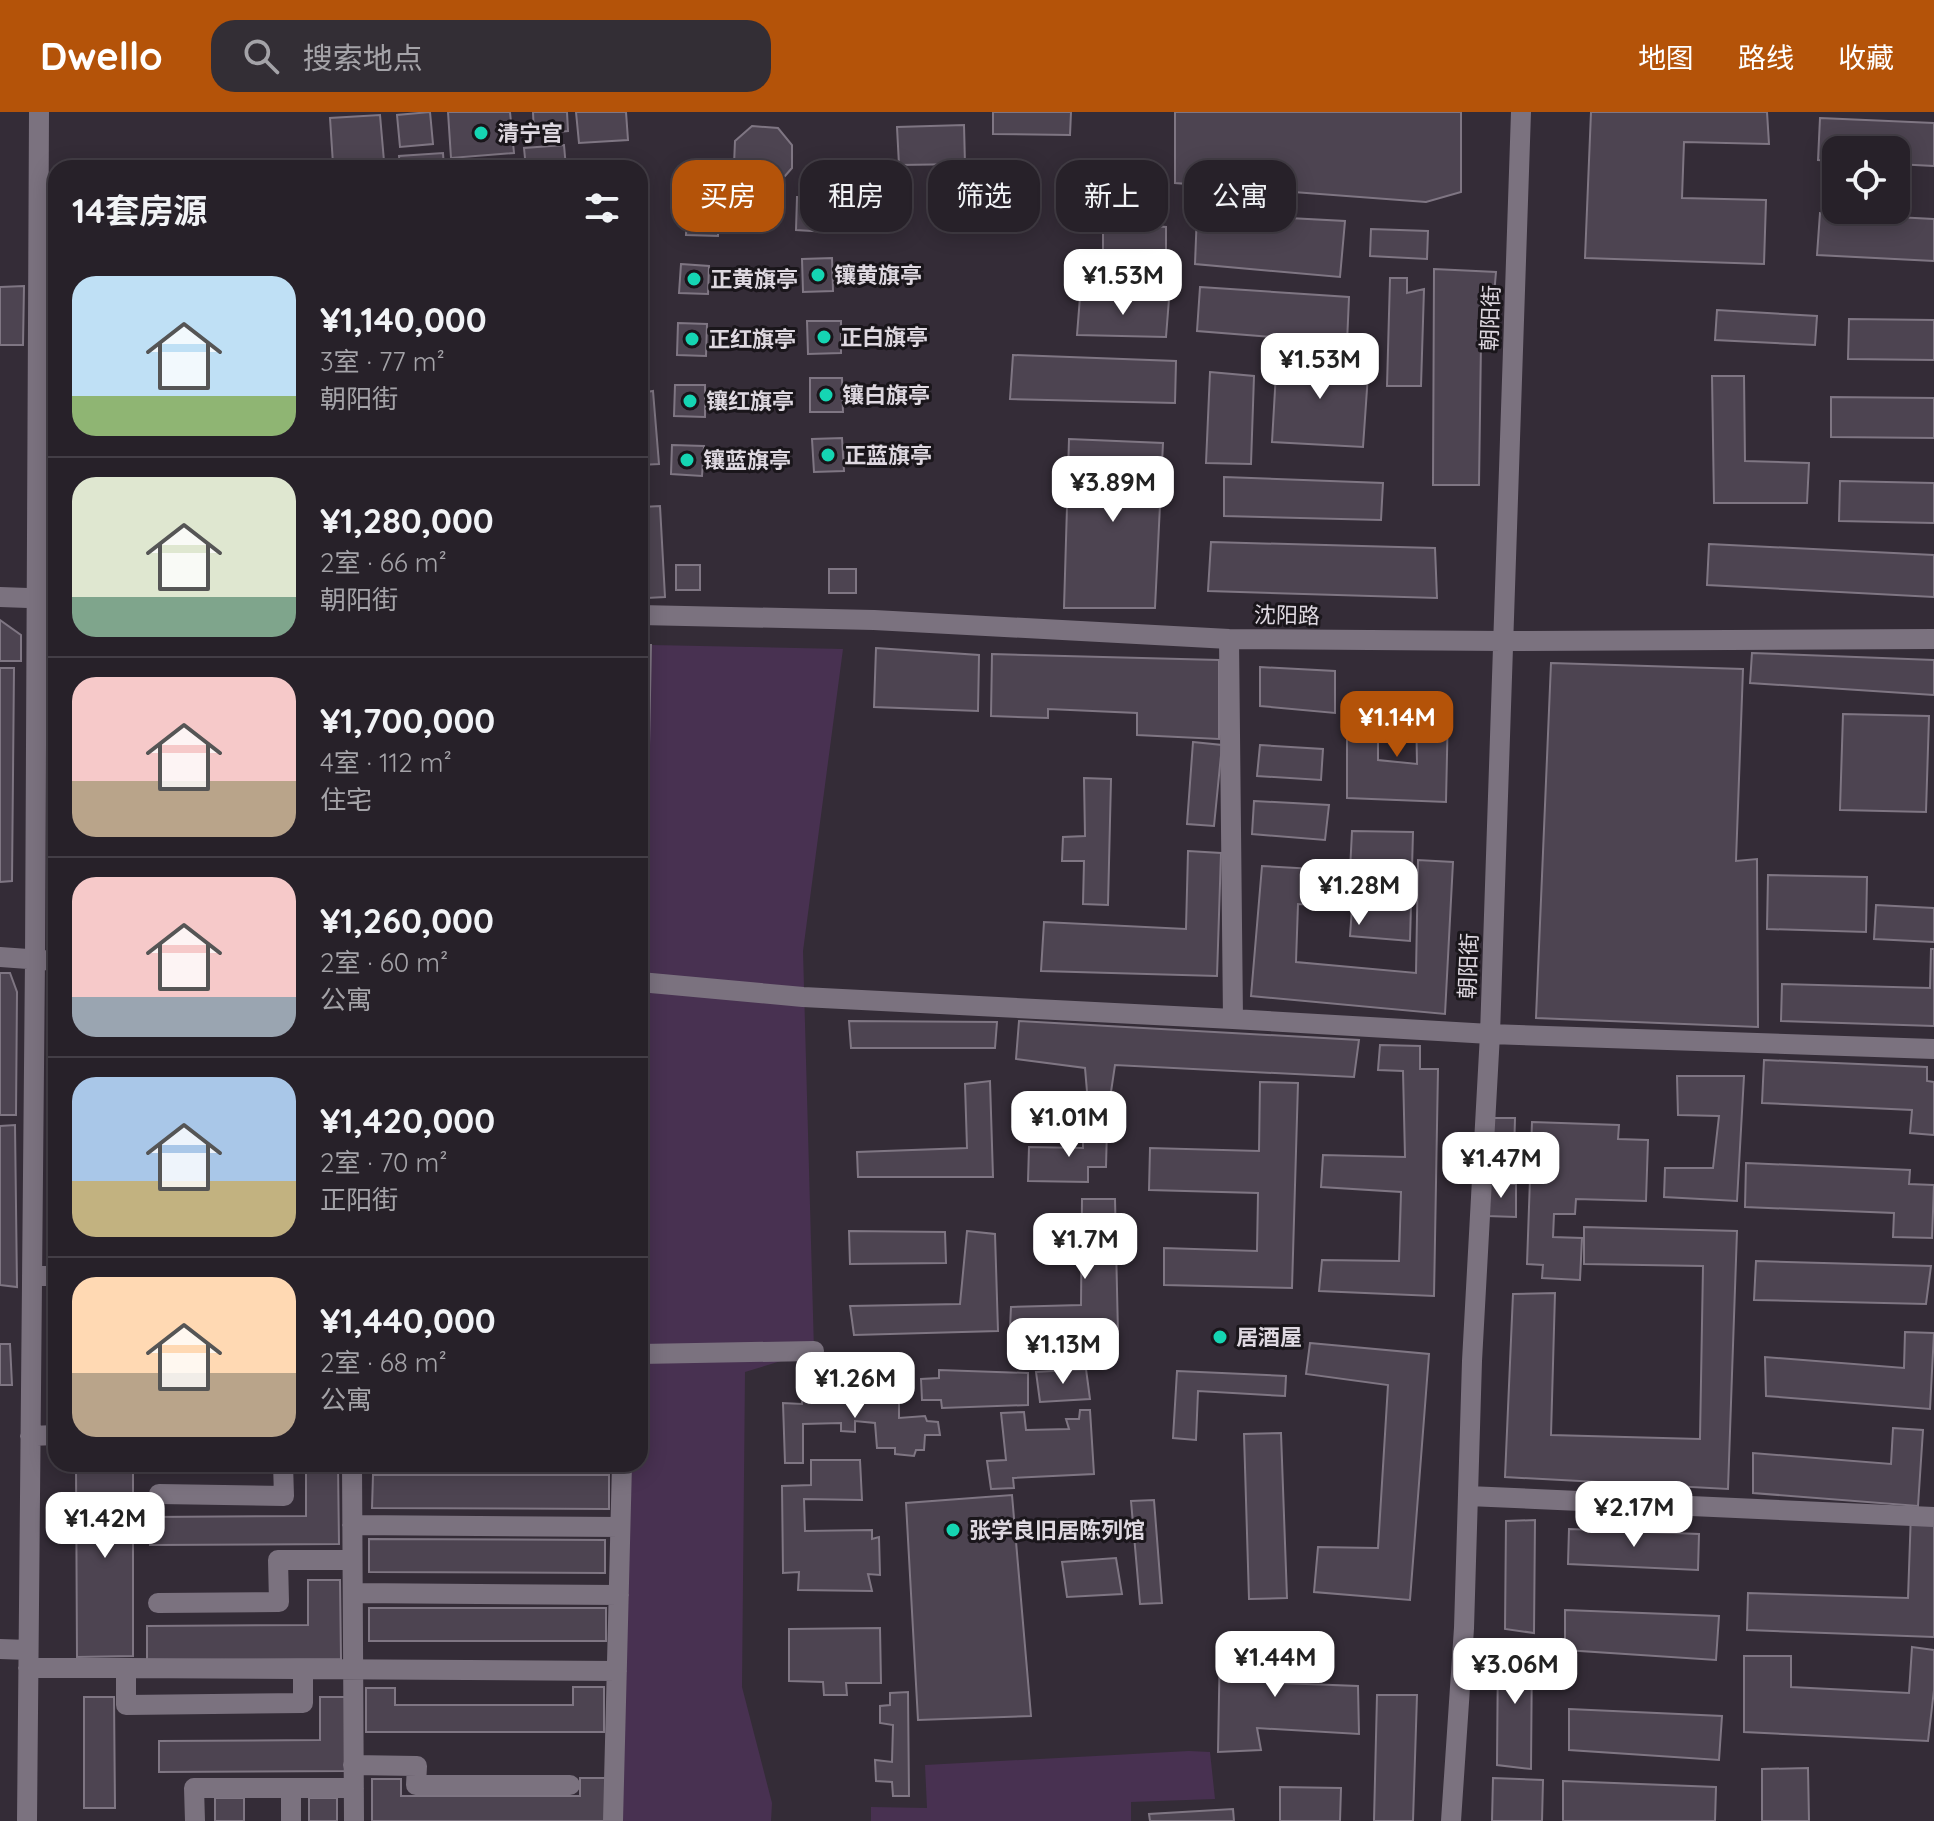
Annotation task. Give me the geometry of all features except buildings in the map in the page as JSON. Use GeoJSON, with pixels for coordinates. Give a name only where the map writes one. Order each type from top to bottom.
{"type":"FeatureCollection","features":[{"type":"Feature","properties":{"kind":"street"},"geometry":{"type":"LineString","coordinates":[[27,1821],[35,960],[46,599],[39,112]]}},
{"type":"Feature","properties":{"kind":"street","name":"朝阳街"},"geometry":{"type":"LineString","coordinates":[[1451,1821],[1464,1628],[1472,1361],[1490,1034],[1521,112]]}},
{"type":"Feature","properties":{"kind":"street"},"geometry":{"type":"LineString","coordinates":[[0,597],[46,599]]}},
{"type":"Feature","properties":{"kind":"street","name":"沈阳路"},"geometry":{"type":"LineString","coordinates":[[648,615],[874,620],[1229,639],[1934,639]]}},
{"type":"Feature","properties":{"kind":"street"},"geometry":{"type":"LineString","coordinates":[[1229,639],[1233,1019]]}},
{"type":"Feature","properties":{"kind":"street"},"geometry":{"type":"LineString","coordinates":[[0,957],[48,961]]}},
{"type":"Feature","properties":{"kind":"street"},"geometry":{"type":"LineString","coordinates":[[648,983],[803,997],[1490,1034],[1934,1049]]}},
{"type":"Feature","properties":{"kind":"street"},"geometry":{"type":"LineString","coordinates":[[32,1276],[48,1276]]}},
{"type":"Feature","properties":{"kind":"street"},"geometry":{"type":"LineString","coordinates":[[648,1354],[814,1351]]}},
{"type":"Feature","properties":{"kind":"street"},"geometry":{"type":"LineString","coordinates":[[30,1436],[48,1435]]}},
{"type":"Feature","properties":{"kind":"street"},"geometry":{"type":"LineString","coordinates":[[159,1494],[284,1496],[283,1472]]}},
{"type":"Feature","properties":{"kind":"street"},"geometry":{"type":"LineString","coordinates":[[352,1472],[354,1821]]}},
{"type":"Feature","properties":{"kind":"street"},"geometry":{"type":"LineString","coordinates":[[613,1821],[622,1472]]}},
{"type":"Feature","properties":{"kind":"street"},"geometry":{"type":"LineString","coordinates":[[1468,1496],[1934,1517]]}},
{"type":"Feature","properties":{"kind":"street"},"geometry":{"type":"LineString","coordinates":[[352,1525],[620,1527]]}},
{"type":"Feature","properties":{"kind":"street"},"geometry":{"type":"LineString","coordinates":[[158,1603],[279,1602],[278,1560],[352,1560]]}},
{"type":"Feature","properties":{"kind":"street"},"geometry":{"type":"LineString","coordinates":[[353,1593],[619,1595]]}},
{"type":"Feature","properties":{"kind":"street"},"geometry":{"type":"LineString","coordinates":[[0,1649],[28,1659],[126,1668],[617,1671]]}},
{"type":"Feature","properties":{"kind":"street"},"geometry":{"type":"LineString","coordinates":[[126,1668],[126,1705],[303,1703],[303,1669]]}},
{"type":"Feature","properties":{"kind":"street"},"geometry":{"type":"LineString","coordinates":[[353,1765],[417,1766],[416,1785],[570,1785]]}},
{"type":"Feature","properties":{"kind":"street"},"geometry":{"type":"LineString","coordinates":[[195,1821],[194,1788],[354,1788]]}},
{"type":"Feature","properties":{"kind":"street"},"geometry":{"type":"LineString","coordinates":[[291,1788],[291,1821]]}},
{"type":"Feature","properties":{"kind":"shaded area"},"geometry":{"type":"Polygon","coordinates":[[[651,645],[843,649],[803,951],[814,1351],[745,1372],[742,1687],[772,1803],[771,1821],[613,1821],[622,1472],[648,1472],[648,795],[651,645]]]}},
{"type":"Feature","properties":{"kind":"shaded area"},"geometry":{"type":"Polygon","coordinates":[[[1210,1752],[1215,1799],[1131,1802],[1131,1821],[871,1821],[871,1807],[927,1808],[925,1765],[1210,1752]]]}},
{"type":"Feature","properties":{"kind":"place","name":"清宁宫"},"geometry":{"type":"Point","coordinates":[481,133]}},
{"type":"Feature","properties":{"kind":"place","name":"镶黄旗亭"},"geometry":{"type":"Point","coordinates":[818,275]}},
{"type":"Feature","properties":{"kind":"place","name":"正黄旗亭"},"geometry":{"type":"Point","coordinates":[694,279]}},
{"type":"Feature","properties":{"kind":"place","name":"正白旗亭"},"geometry":{"type":"Point","coordinates":[824,337]}},
{"type":"Feature","properties":{"kind":"place","name":"正红旗亭"},"geometry":{"type":"Point","coordinates":[692,339]}},
{"type":"Feature","properties":{"kind":"place","name":"镶白旗亭"},"geometry":{"type":"Point","coordinates":[826,395]}},
{"type":"Feature","properties":{"kind":"place","name":"镶红旗亭"},"geometry":{"type":"Point","coordinates":[690,401]}},
{"type":"Feature","properties":{"kind":"place","name":"正蓝旗亭"},"geometry":{"type":"Point","coordinates":[828,455]}},
{"type":"Feature","properties":{"kind":"place","name":"镶蓝旗亭"},"geometry":{"type":"Point","coordinates":[687,460]}},
{"type":"Feature","properties":{"kind":"place","name":"居酒屋"},"geometry":{"type":"Point","coordinates":[1220,1337]}},
{"type":"Feature","properties":{"kind":"place","name":"张学良旧居陈列馆"},"geometry":{"type":"Point","coordinates":[953,1530]}}]}
